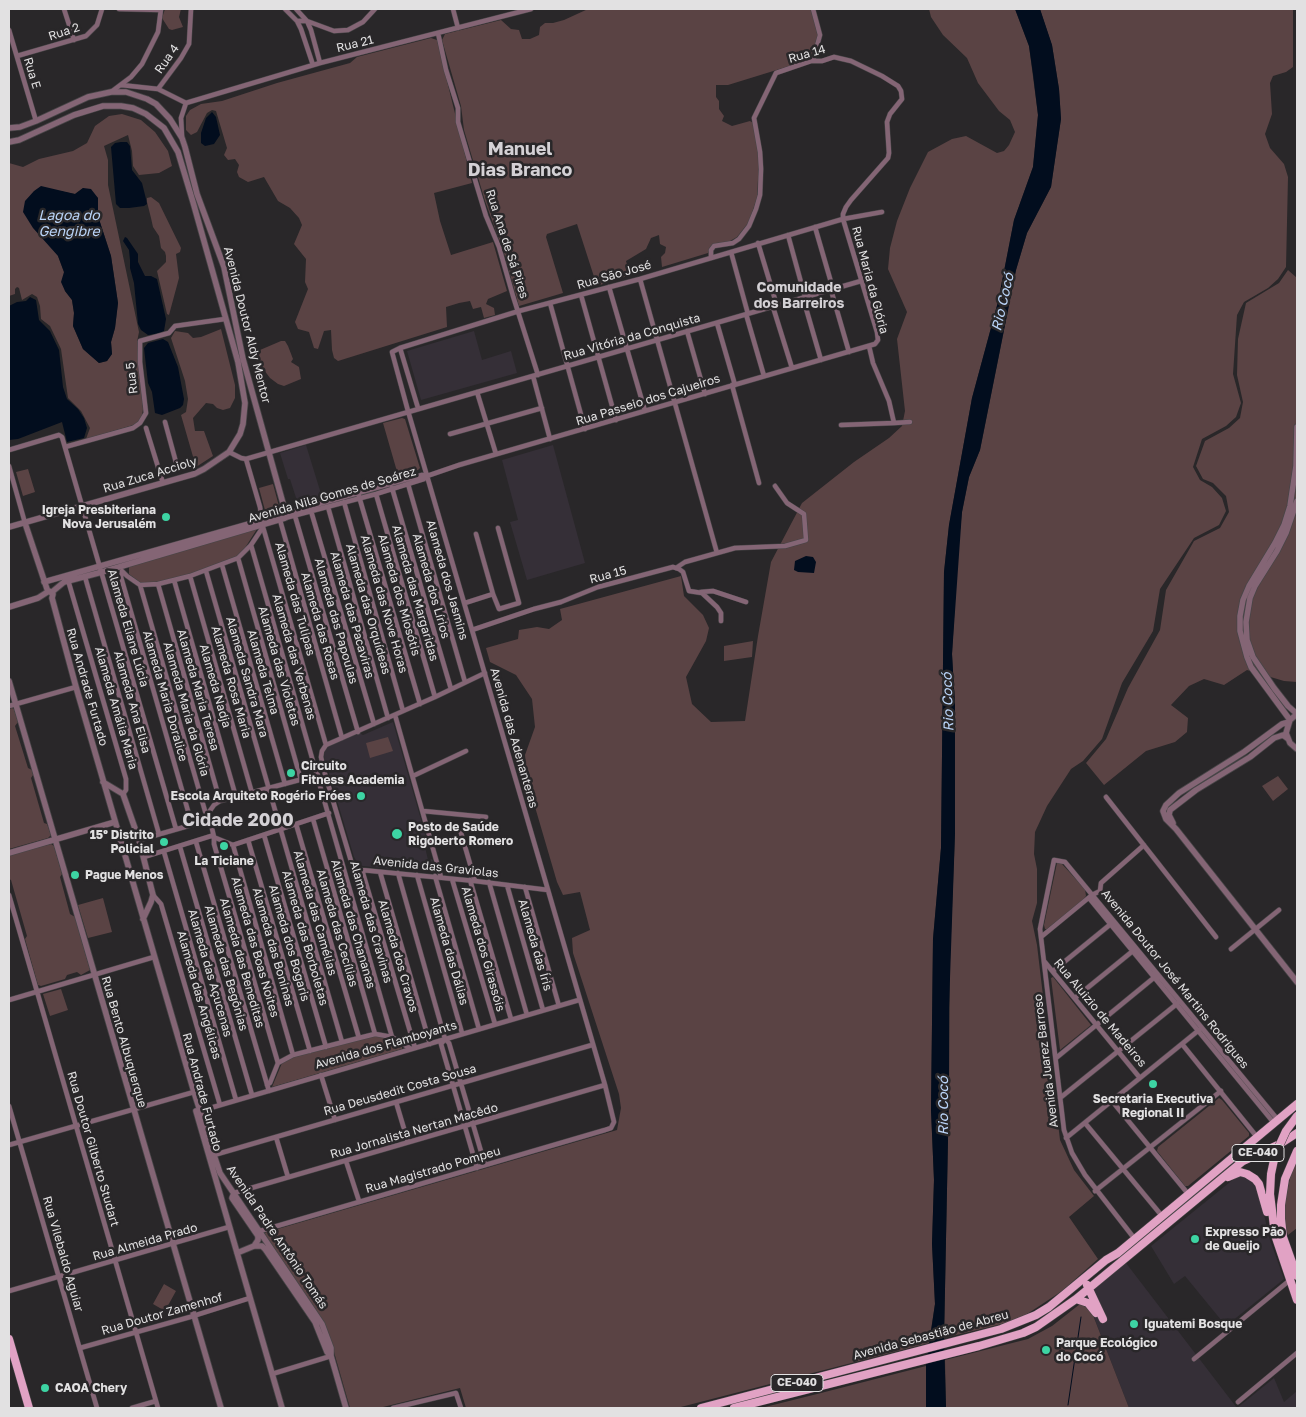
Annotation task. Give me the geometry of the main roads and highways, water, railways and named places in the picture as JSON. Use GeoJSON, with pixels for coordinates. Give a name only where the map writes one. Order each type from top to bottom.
{"type":"FeatureCollection","features":[{"type":"Feature","properties":{"kind":"main road","name":"Avenida Sebastião de Abreu"},"geometry":{"type":"LineString","coordinates":[[701,1408],[1018,1323],[1049,1307],[1106,1260],[1118,1253],[1297,1104]]}},
{"type":"Feature","properties":{"kind":"main road"},"geometry":{"type":"LineString","coordinates":[[1275,1235],[1270,1194],[1271,1174],[1276,1150],[1297,1116]]}},
{"type":"Feature","properties":{"kind":"main road","name":"CE-040"},"geometry":{"type":"LineString","coordinates":[[1223,1179],[1247,1158],[1280,1144],[1297,1133]]}},
{"type":"Feature","properties":{"kind":"main road"},"geometry":{"type":"LineString","coordinates":[[1297,1151],[1286,1175],[1281,1212],[1283,1237],[1295,1276],[1297,1300]]}},
{"type":"Feature","properties":{"kind":"main road"},"geometry":{"type":"LineString","coordinates":[[1223,1179],[1240,1172],[1255,1179],[1261,1190],[1271,1228],[1295,1276]]}},
{"type":"Feature","properties":{"kind":"main road","name":"Avenida Sebastião de Abreu"},"geometry":{"type":"LineString","coordinates":[[734,1408],[972,1348],[1023,1333],[1036,1327],[1076,1299],[1086,1287],[1098,1282],[1166,1224],[1223,1179]]}},
{"type":"Feature","properties":{"kind":"main road"},"geometry":{"type":"LineString","coordinates":[[1182,1201],[1187,1208]]}},
{"type":"Feature","properties":{"kind":"main road"},"geometry":{"type":"LineString","coordinates":[[1162,1216],[1166,1224]]}},
{"type":"Feature","properties":{"kind":"main road"},"geometry":{"type":"LineString","coordinates":[[1049,1307],[1086,1287],[1118,1253]]}},
{"type":"Feature","properties":{"kind":"main road"},"geometry":{"type":"LineString","coordinates":[[1098,1282],[1095,1292],[1100,1318]]}},
{"type":"Feature","properties":{"kind":"main road"},"geometry":{"type":"LineString","coordinates":[[1086,1287],[1100,1318]]}},
{"type":"Feature","properties":{"kind":"main road"},"geometry":{"type":"LineString","coordinates":[[1076,1299],[1088,1303],[1100,1318]]}},
{"type":"Feature","properties":{"kind":"main road"},"geometry":{"type":"LineString","coordinates":[[9,1338],[29,1408]]}},
{"type":"Feature","properties":{"kind":"water","name":"Rio Cocó"},"geometry":{"type":"Polygon","coordinates":[[[1015,9],[1040,9],[1052,45],[1059,89],[1061,119],[1051,187],[1027,233],[1016,270],[980,450],[969,477],[962,512],[952,654],[955,705],[955,833],[949,1007],[944,1338],[946,1408],[926,1408],[926,1365],[935,1304],[932,1244],[934,1180],[931,1110],[933,939],[941,848],[944,572],[949,525],[972,398],[998,302],[1014,220],[1033,167],[1038,115],[1029,46],[1015,9]]]}},
{"type":"Feature","properties":{"kind":"water"},"geometry":{"type":"Polygon","coordinates":[[[212,112],[216,117],[220,135],[214,144],[205,146],[201,143],[201,133],[206,118],[212,112]]]}},
{"type":"Feature","properties":{"kind":"water"},"geometry":{"type":"Polygon","coordinates":[[[127,142],[130,146],[132,170],[142,183],[146,199],[147,204],[144,206],[120,208],[116,204],[111,147],[115,143],[127,142]]]}},
{"type":"Feature","properties":{"kind":"water","name":"Lagoa do Gengibre"},"geometry":{"type":"Polygon","coordinates":[[[41,186],[75,194],[83,188],[91,189],[98,198],[98,216],[111,256],[118,303],[111,342],[112,354],[107,361],[99,363],[83,349],[73,326],[72,300],[61,282],[64,272],[58,256],[33,228],[23,212],[25,201],[41,186]]]}},
{"type":"Feature","properties":{"kind":"water"},"geometry":{"type":"Polygon","coordinates":[[[125,237],[138,254],[138,262],[145,276],[157,279],[166,319],[164,331],[157,334],[148,335],[141,330],[138,324],[129,250],[123,241],[125,237]]]}},
{"type":"Feature","properties":{"kind":"water"},"geometry":{"type":"Polygon","coordinates":[[[30,297],[36,300],[39,320],[50,331],[59,350],[63,387],[67,399],[78,409],[84,418],[87,428],[84,438],[67,442],[62,422],[18,439],[9,440],[9,306],[17,302],[26,301],[30,297]]]}},
{"type":"Feature","properties":{"kind":"water"},"geometry":{"type":"Polygon","coordinates":[[[163,339],[168,342],[178,367],[184,399],[183,405],[180,408],[162,415],[155,413],[152,392],[148,383],[144,348],[148,343],[163,339]]]}},
{"type":"Feature","properties":{"kind":"water"},"geometry":{"type":"Polygon","coordinates":[[[806,556],[813,557],[816,562],[814,573],[794,570],[795,561],[806,556]]]}},
{"type":"Feature","properties":{"kind":"waterway"},"geometry":{"type":"LineString","coordinates":[[1068,1405],[1081,1317]]}},
{"type":"Feature","properties":{"kind":"place","name":"Igreja Presbiteriana Nova Jerusalém"},"geometry":{"type":"Point","coordinates":[166,517]}},
{"type":"Feature","properties":{"kind":"place","name":"Circuito Fitness Academia"},"geometry":{"type":"Point","coordinates":[291,773]}},
{"type":"Feature","properties":{"kind":"place","name":"Escola Arquiteto Rogério Fróes"},"geometry":{"type":"Point","coordinates":[361,796]}},
{"type":"Feature","properties":{"kind":"place","name":"Posto de Saúde Rigoberto Romero"},"geometry":{"type":"Point","coordinates":[397,834]}},
{"type":"Feature","properties":{"kind":"place","name":"15º Distrito Policial"},"geometry":{"type":"Point","coordinates":[164,842]}},
{"type":"Feature","properties":{"kind":"place","name":"La Ticiane"},"geometry":{"type":"Point","coordinates":[224,846]}},
{"type":"Feature","properties":{"kind":"place","name":"Pague Menos"},"geometry":{"type":"Point","coordinates":[75,875]}},
{"type":"Feature","properties":{"kind":"place","name":"Secretaria Executiva Regional II"},"geometry":{"type":"Point","coordinates":[1153,1084]}},
{"type":"Feature","properties":{"kind":"place","name":"Expresso Pão de Queijo"},"geometry":{"type":"Point","coordinates":[1195,1239]}},
{"type":"Feature","properties":{"kind":"place","name":"Iguatemi Bosque"},"geometry":{"type":"Point","coordinates":[1134,1324]}},
{"type":"Feature","properties":{"kind":"place","name":"Parque Ecológico do Cocó"},"geometry":{"type":"Point","coordinates":[1046,1350]}},
{"type":"Feature","properties":{"kind":"place","name":"CAOA Chery"},"geometry":{"type":"Point","coordinates":[45,1388]}},
{"type":"Feature","properties":{"kind":"district","name":"Manuel Dias Branco"},"geometry":{"type":"Point","coordinates":[520,159]}},
{"type":"Feature","properties":{"kind":"district","name":"Comunidade dos Barreiros"},"geometry":{"type":"Point","coordinates":[799,296]}},
{"type":"Feature","properties":{"kind":"district","name":"Cidade 2000"},"geometry":{"type":"Point","coordinates":[238,820]}}]}
